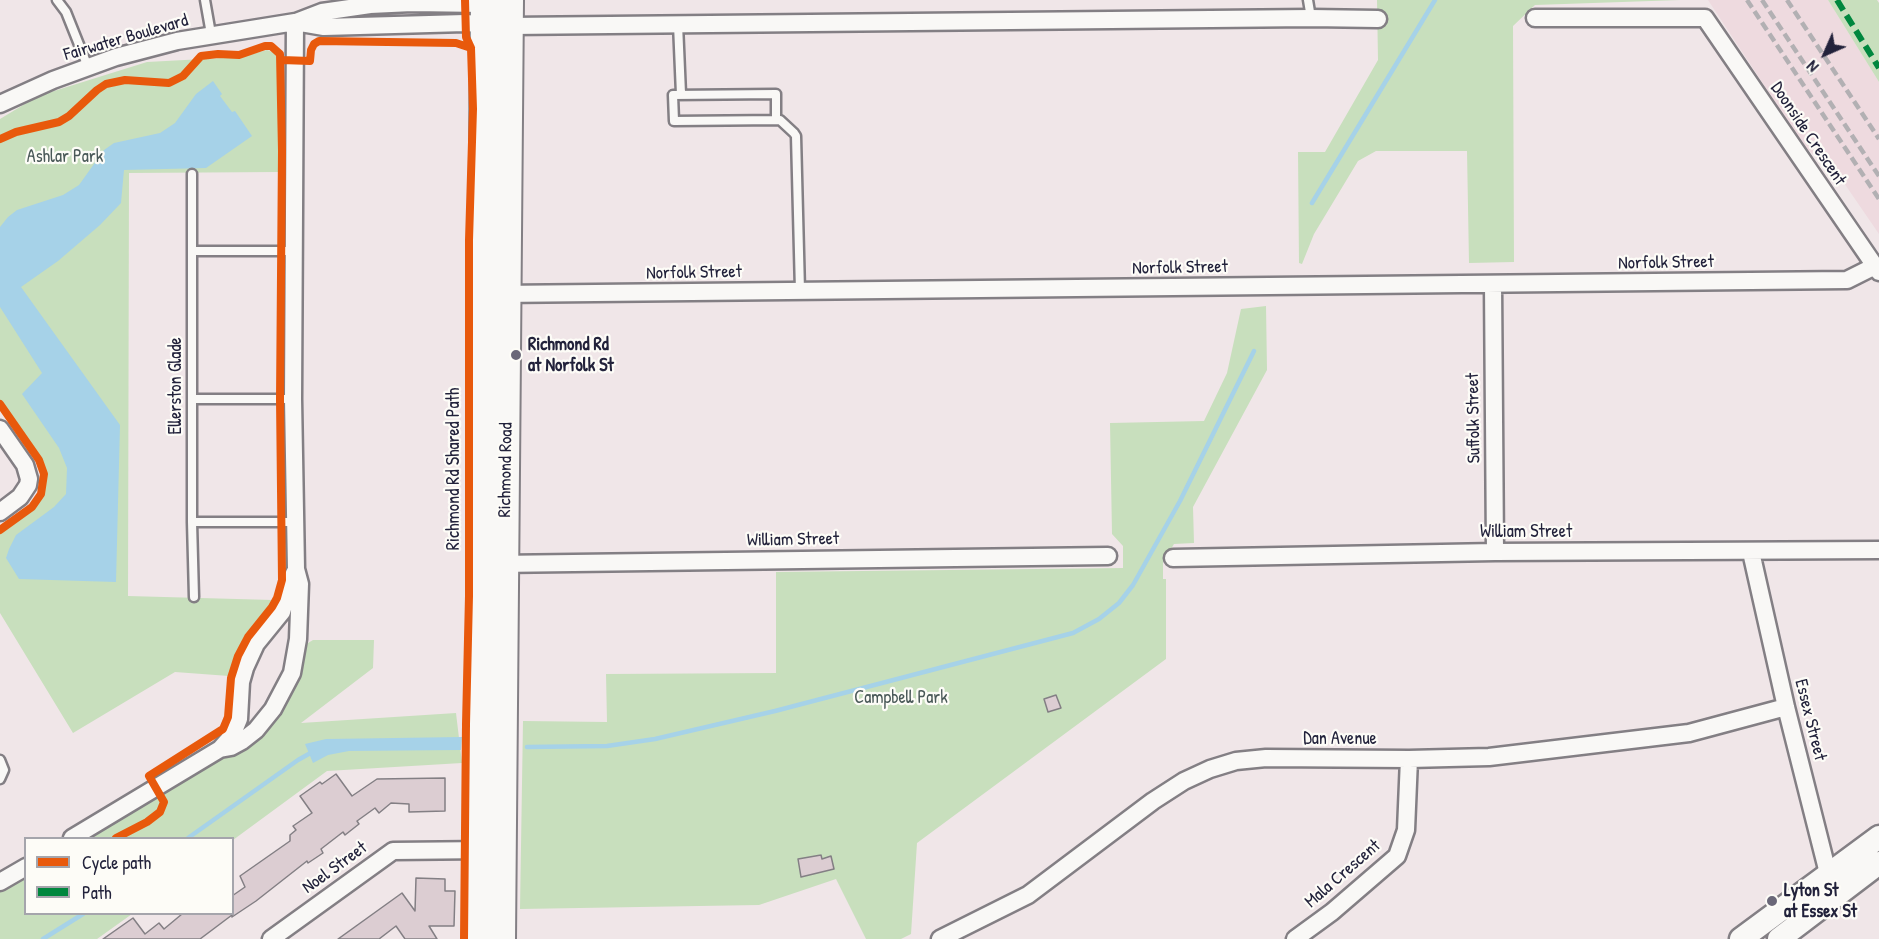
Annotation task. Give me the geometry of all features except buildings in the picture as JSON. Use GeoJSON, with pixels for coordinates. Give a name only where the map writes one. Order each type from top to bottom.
{"type":"FeatureCollection","features":[{"type":"Feature","properties":{"kind":"main road","name":"Richmond Road"},"geometry":{"type":"LineString","coordinates":[[502,939],[490,850],[480,564],[510,0]]}},
{"type":"Feature","properties":{"kind":"main road","name":"Richmond Road"},"geometry":{"type":"LineString","coordinates":[[478,939],[490,850],[505,564],[484,10]]}},
{"type":"Feature","properties":{"kind":"main road"},"geometry":{"type":"LineString","coordinates":[[1742,939],[1879,837]]}},
{"type":"Feature","properties":{"kind":"main road"},"geometry":{"type":"LineString","coordinates":[[1779,939],[1879,863]]}},
{"type":"Feature","properties":{"kind":"street","name":"Fairwater Boulevard"},"geometry":{"type":"LineString","coordinates":[[0,104],[88,67],[146,49],[211,34],[295,22],[324,27],[465,22],[484,10],[510,26],[1378,19]]}},
{"type":"Feature","properties":{"kind":"street","name":"Doonside Crescent"},"geometry":{"type":"LineString","coordinates":[[1535,18],[1705,18],[1877,269]]}},
{"type":"Feature","properties":{"kind":"street"},"geometry":{"type":"LineString","coordinates":[[74,837],[220,749],[231,747],[256,730],[288,684],[296,657],[300,584],[296,570],[294,522],[295,22]]}},
{"type":"Feature","properties":{"kind":"street","name":"Norfolk Street"},"geometry":{"type":"LineString","coordinates":[[495,294],[1847,280],[1877,269]]}},
{"type":"Feature","properties":{"kind":"street","name":"Suffolk Street"},"geometry":{"type":"LineString","coordinates":[[1493,284],[1495,552]]}},
{"type":"Feature","properties":{"kind":"street"},"geometry":{"type":"LineString","coordinates":[[0,429],[25,465],[29,479],[28,486],[20,497],[0,512]]}},
{"type":"Feature","properties":{"kind":"street","name":"William Street"},"geometry":{"type":"LineString","coordinates":[[1173,558],[1495,552],[1879,550]]}},
{"type":"Feature","properties":{"kind":"street","name":"Essex Street"},"geometry":{"type":"LineString","coordinates":[[1751,552],[1786,707],[1835,897]]}},
{"type":"Feature","properties":{"kind":"street","name":"William Street"},"geometry":{"type":"LineString","coordinates":[[480,564],[1108,556]]}},
{"type":"Feature","properties":{"kind":"street"},"geometry":{"type":"LineString","coordinates":[[220,749],[234,731],[239,719],[241,682],[250,655],[282,612],[296,570]]}},
{"type":"Feature","properties":{"kind":"street","name":"Dan Avenue"},"geometry":{"type":"LineString","coordinates":[[940,939],[1028,895],[1153,801],[1184,782],[1210,769],[1236,761],[1266,758],[1489,757],[1689,733],[1786,707]]}},
{"type":"Feature","properties":{"kind":"street","name":"Mala Crescent"},"geometry":{"type":"LineString","coordinates":[[1294,939],[1332,912],[1397,856],[1406,830],[1408,759]]}},
{"type":"Feature","properties":{"kind":"street","name":"Noel Street"},"geometry":{"type":"LineString","coordinates":[[271,939],[393,851],[490,850]]}},
{"type":"Feature","properties":{"kind":"street"},"geometry":{"type":"LineString","coordinates":[[0,882],[24,868]]}},
{"type":"Feature","properties":{"kind":"lane"},"geometry":{"type":"LineString","coordinates":[[205,0],[211,34]]}},
{"type":"Feature","properties":{"kind":"lane"},"geometry":{"type":"LineString","coordinates":[[1308,0],[1311,18]]}},
{"type":"Feature","properties":{"kind":"lane"},"geometry":{"type":"LineString","coordinates":[[62,2],[88,67]]}},
{"type":"Feature","properties":{"kind":"lane"},"geometry":{"type":"LineString","coordinates":[[678,24],[681,94]]}},
{"type":"Feature","properties":{"kind":"lane"},"geometry":{"type":"LineString","coordinates":[[776,120],[776,94],[673,94],[674,121],[776,120],[784,123],[796,136],[800,291]]}},
{"type":"Feature","properties":{"kind":"lane","name":"Ellerston Glade"},"geometry":{"type":"LineString","coordinates":[[192,174],[194,597]]}},
{"type":"Feature","properties":{"kind":"lane"},"geometry":{"type":"LineString","coordinates":[[193,251],[295,252]]}},
{"type":"Feature","properties":{"kind":"lane"},"geometry":{"type":"LineString","coordinates":[[192,399],[293,399]]}},
{"type":"Feature","properties":{"kind":"lane"},"geometry":{"type":"LineString","coordinates":[[192,522],[294,522]]}},
{"type":"Feature","properties":{"kind":"lane"},"geometry":{"type":"LineString","coordinates":[[0,760],[4,771],[0,779]]}},
{"type":"Feature","properties":{"kind":"shaded area"},"geometry":{"type":"Polygon","coordinates":[[[1708,0],[1828,0],[1879,82],[1879,234],[1844,183],[1804,146],[1708,0]]]}},
{"type":"Feature","properties":{"kind":"green space"},"geometry":{"type":"Polygon","coordinates":[[[1377,0],[1680,0],[1535,5],[1513,26],[1514,262],[1469,263],[1467,151],[1376,151],[1358,161],[1314,234],[1302,264],[1299,263],[1298,152],[1325,152],[1378,60],[1377,0]]]}},
{"type":"Feature","properties":{"kind":"green space"},"geometry":{"type":"Polygon","coordinates":[[[1828,0],[1877,0],[1879,3],[1879,82],[1828,0]]]}},
{"type":"Feature","properties":{"kind":"green space","name":"Ashlar Park"},"geometry":{"type":"Polygon","coordinates":[[[267,50],[275,53],[279,61],[279,172],[129,173],[128,596],[273,600],[243,639],[229,676],[175,672],[73,733],[0,613],[0,529],[32,507],[41,494],[44,475],[39,460],[0,404],[0,119],[38,96],[147,62],[241,57],[267,50]]]}},
{"type":"Feature","properties":{"kind":"green space","name":"Campbell Park"},"geometry":{"type":"Polygon","coordinates":[[[1266,306],[1267,370],[1193,507],[1194,543],[1174,544],[1163,562],[1163,579],[1166,579],[1166,659],[917,843],[911,934],[901,939],[866,939],[836,879],[759,905],[520,909],[523,721],[607,722],[606,674],[776,673],[776,572],[1123,568],[1123,546],[1112,534],[1110,423],[1204,421],[1227,373],[1241,309],[1266,306]]]}},
{"type":"Feature","properties":{"kind":"green space"},"geometry":{"type":"Polygon","coordinates":[[[313,640],[374,640],[373,668],[301,723],[456,713],[462,763],[327,771],[234,839],[234,837],[93,837],[257,737],[303,646],[313,640]]]}},
{"type":"Feature","properties":{"kind":"green space"},"geometry":{"type":"Polygon","coordinates":[[[24,878],[24,915],[131,915],[97,939],[0,939],[0,892],[24,878]]]}},
{"type":"Feature","properties":{"kind":"water"},"geometry":{"type":"Polygon","coordinates":[[[213,81],[222,94],[220,96],[232,112],[235,111],[252,136],[206,168],[124,170],[121,203],[100,225],[58,261],[21,287],[120,425],[116,582],[19,579],[6,558],[9,549],[16,535],[54,507],[66,494],[67,468],[59,448],[22,394],[42,373],[0,307],[0,227],[17,210],[63,195],[79,185],[104,150],[114,143],[160,133],[175,123],[196,94],[213,81]]]}},
{"type":"Feature","properties":{"kind":"water"},"geometry":{"type":"Polygon","coordinates":[[[462,737],[461,750],[349,751],[328,755],[313,763],[305,744],[326,739],[462,737]]]}},
{"type":"Feature","properties":{"kind":"waterway"},"geometry":{"type":"LineString","coordinates":[[1312,203],[1435,0]]}},
{"type":"Feature","properties":{"kind":"waterway"},"geometry":{"type":"LineString","coordinates":[[527,747],[607,746],[655,739],[775,711],[1073,633],[1099,619],[1119,603],[1133,585],[1180,501],[1254,351]]}},
{"type":"Feature","properties":{"kind":"waterway"},"geometry":{"type":"LineString","coordinates":[[189,837],[314,751]]}},
{"type":"Feature","properties":{"kind":"waterway"},"geometry":{"type":"LineString","coordinates":[[43,939],[81,915]]}},
{"type":"Feature","properties":{"kind":"railway"},"geometry":{"type":"LineString","coordinates":[[1747,0],[1879,199]]}},
{"type":"Feature","properties":{"kind":"railway"},"geometry":{"type":"LineString","coordinates":[[1762,0],[1879,176]]}},
{"type":"Feature","properties":{"kind":"railway"},"geometry":{"type":"LineString","coordinates":[[1787,0],[1879,139]]}},
{"type":"Feature","properties":{"kind":"marked path"},"geometry":{"type":"LineString","coordinates":[[1837,0],[1879,68]]}},
{"type":"Feature","properties":{"kind":"cycle path","name":"Richmond Rd Shared Path"},"geometry":{"type":"LineString","coordinates":[[464,939],[469,596],[469,240],[473,109],[471,48],[466,37],[465,0]]}},
{"type":"Feature","properties":{"kind":"cycle path"},"geometry":{"type":"LineString","coordinates":[[282,60],[310,61],[311,50],[319,41],[456,43],[471,48]]}},
{"type":"Feature","properties":{"kind":"cycle path"},"geometry":{"type":"LineString","coordinates":[[0,139],[16,132],[59,122],[106,84],[125,80],[169,83],[183,76],[201,56],[239,55],[265,46],[271,46],[280,54],[282,580],[272,607],[248,637],[238,656],[231,678],[228,717],[223,729],[149,776],[164,802],[160,812],[147,822],[118,837]]}},
{"type":"Feature","properties":{"kind":"cycle path"},"geometry":{"type":"LineString","coordinates":[[0,404],[39,460],[44,474],[41,494],[32,507],[0,530]]}},
{"type":"Feature","properties":{"kind":"place","name":"Richmond Rd at Norfolk St"},"geometry":{"type":"Point","coordinates":[516,355]}},
{"type":"Feature","properties":{"kind":"place","name":"Lyton St at Essex St"},"geometry":{"type":"Point","coordinates":[1772,901]}}]}
